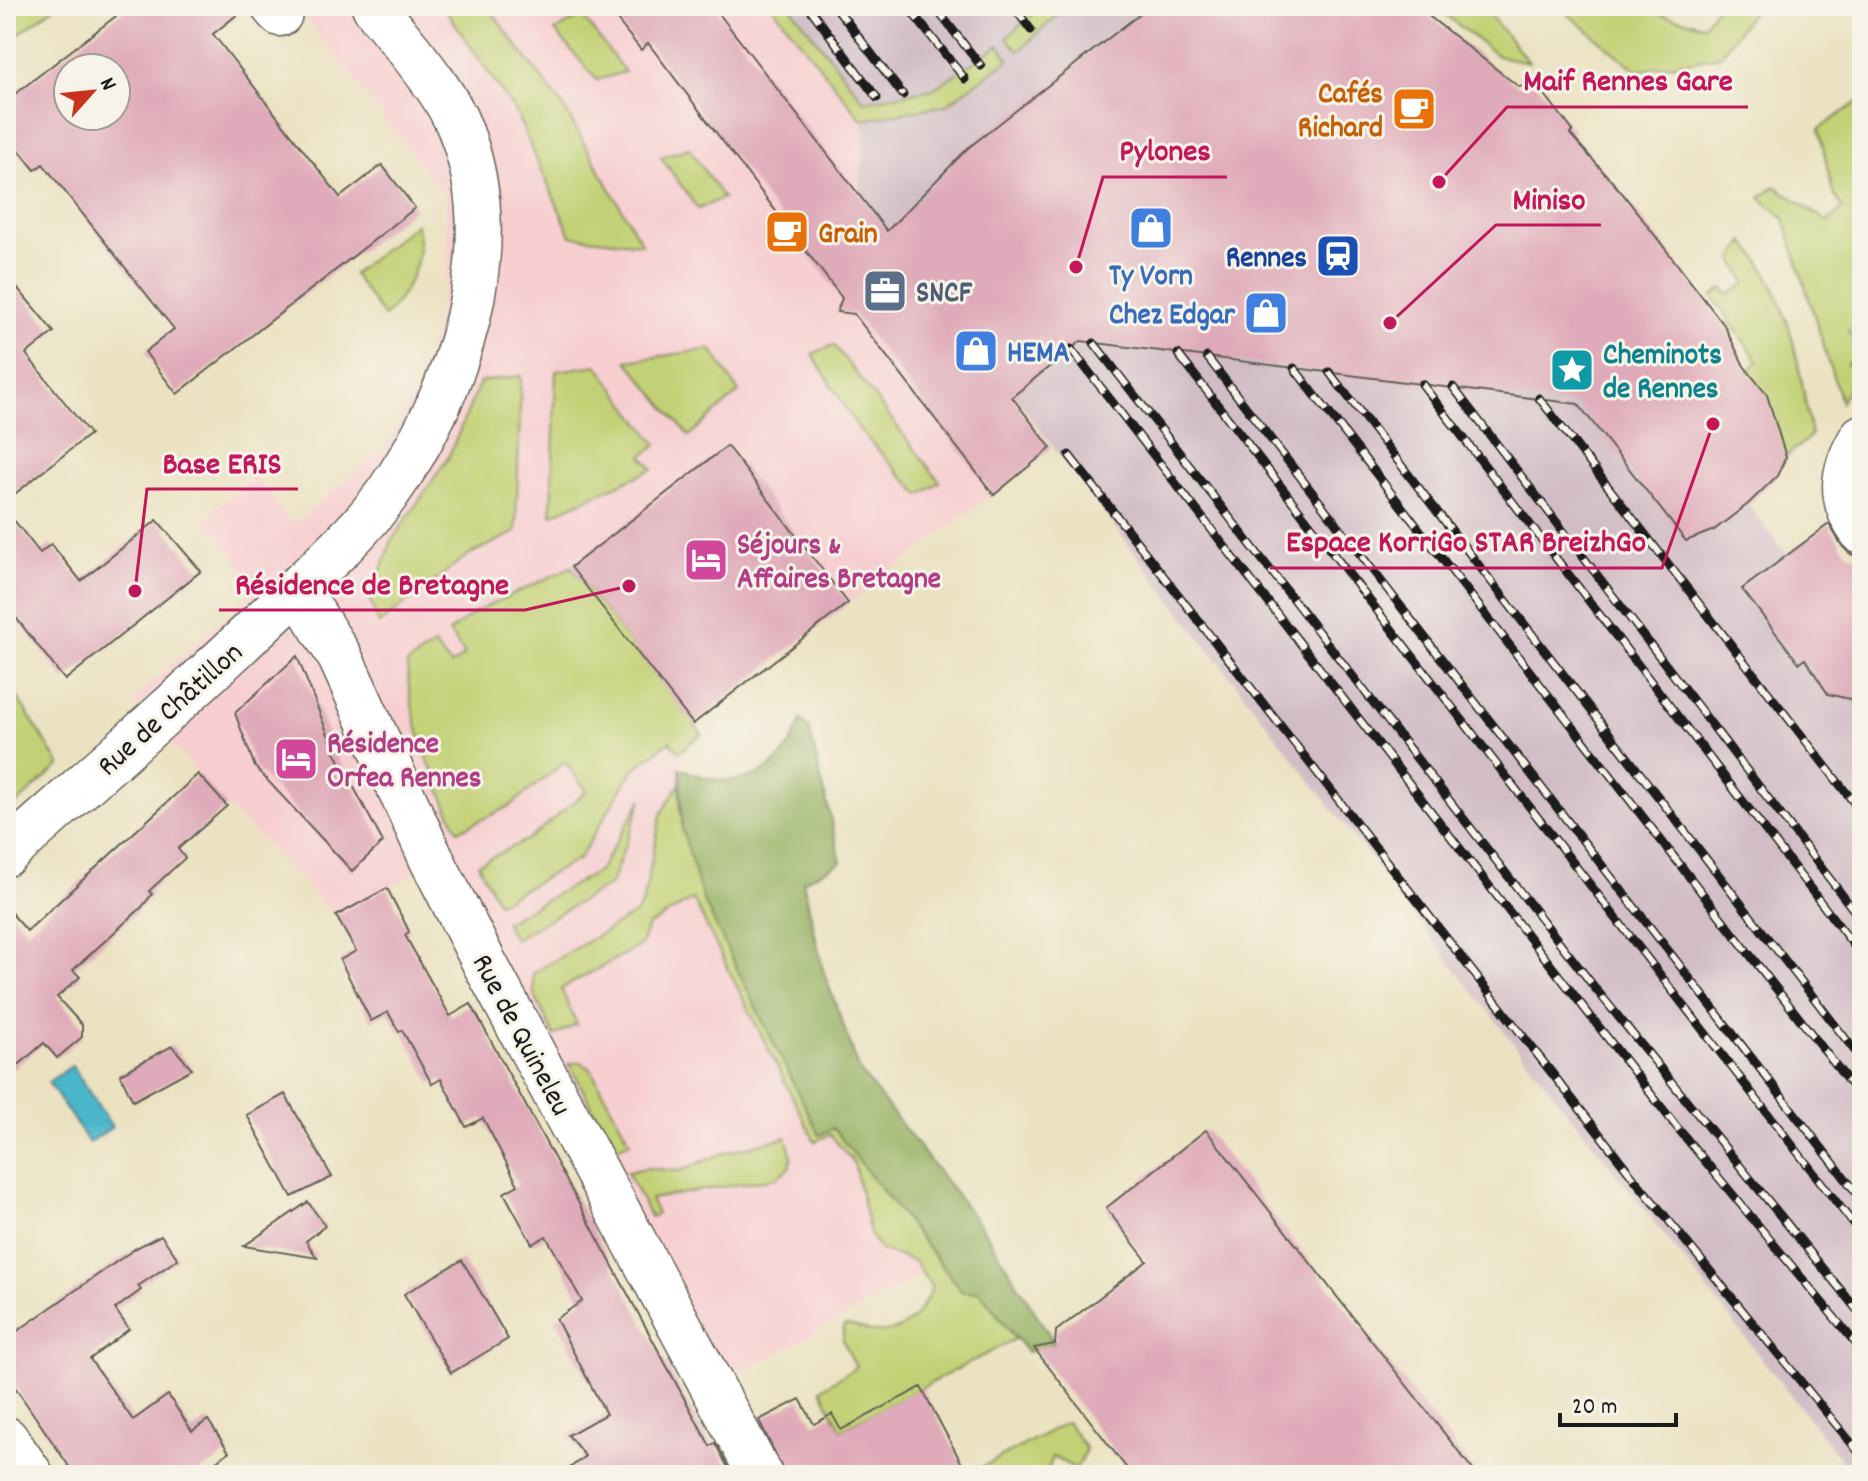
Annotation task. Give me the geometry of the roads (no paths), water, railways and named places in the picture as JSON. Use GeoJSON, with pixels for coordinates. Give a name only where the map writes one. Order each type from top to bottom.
{"type":"FeatureCollection","features":[{"type":"Feature","properties":{"kind":"street","name":"Rue de Châtillon"},"geometry":{"type":"LineString","coordinates":[[6,854],[350,539],[388,493],[435,412],[462,335],[480,240],[478,198],[460,129],[443,97],[374,6]]}},
{"type":"Feature","properties":{"kind":"street"},"geometry":{"type":"LineString","coordinates":[[1862,437],[1843,478],[1856,524],[1862,532]]}},
{"type":"Feature","properties":{"kind":"street","name":"Rue de Quineleu"},"geometry":{"type":"LineString","coordinates":[[297,588],[340,657],[431,858],[485,964],[760,1475]]}},
{"type":"Feature","properties":{"kind":"street"},"geometry":{"type":"LineString","coordinates":[[6,1439],[31,1475]]}},
{"type":"Feature","properties":{"kind":"water"},"geometry":{"type":"Polygon","coordinates":[[[72,1066],[112,1127],[89,1143],[48,1082],[72,1066]]]}},
{"type":"Feature","properties":{"kind":"railway"},"geometry":{"type":"LineString","coordinates":[[808,6],[877,98]]}},
{"type":"Feature","properties":{"kind":"railway"},"geometry":{"type":"LineString","coordinates":[[835,6],[903,95]]}},
{"type":"Feature","properties":{"kind":"railway"},"geometry":{"type":"LineString","coordinates":[[907,6],[965,79]]}},
{"type":"Feature","properties":{"kind":"railway"},"geometry":{"type":"LineString","coordinates":[[934,6],[981,66]]}},
{"type":"Feature","properties":{"kind":"railway"},"geometry":{"type":"LineString","coordinates":[[1013,6],[1031,30]]}},
{"type":"Feature","properties":{"kind":"railway"},"geometry":{"type":"LineString","coordinates":[[1094,343],[1595,988],[1862,1316]]}},
{"type":"Feature","properties":{"kind":"railway"},"geometry":{"type":"LineString","coordinates":[[1071,349],[1676,1126],[1862,1351]]}},
{"type":"Feature","properties":{"kind":"railway"},"geometry":{"type":"LineString","coordinates":[[1178,354],[1862,1235]]}},
{"type":"Feature","properties":{"kind":"railway"},"geometry":{"type":"LineString","coordinates":[[1207,357],[1862,1200]]}},
{"type":"Feature","properties":{"kind":"railway"},"geometry":{"type":"LineString","coordinates":[[1294,368],[1862,1099]]}},
{"type":"Feature","properties":{"kind":"railway"},"geometry":{"type":"LineString","coordinates":[[1329,372],[1862,1060]]}},
{"type":"Feature","properties":{"kind":"railway"},"geometry":{"type":"LineString","coordinates":[[1422,384],[1862,956]]}},
{"type":"Feature","properties":{"kind":"railway"},"geometry":{"type":"LineString","coordinates":[[1453,387],[1862,921]]}},
{"type":"Feature","properties":{"kind":"railway"},"geometry":{"type":"LineString","coordinates":[[1539,398],[1862,813]]}},
{"type":"Feature","properties":{"kind":"railway"},"geometry":{"type":"LineString","coordinates":[[1069,455],[1637,1182],[1862,1456]]}},
{"type":"Feature","properties":{"kind":"place","name":"Cafés Richard"},"geometry":{"type":"Point","coordinates":[1414,109]}},
{"type":"Feature","properties":{"kind":"place","name":"Maif Rennes Gare"},"geometry":{"type":"Point","coordinates":[1439,182]}},
{"type":"Feature","properties":{"kind":"place","name":"Ty Vorn"},"geometry":{"type":"Point","coordinates":[1151,228]}},
{"type":"Feature","properties":{"kind":"place","name":"Grain"},"geometry":{"type":"Point","coordinates":[787,232]}},
{"type":"Feature","properties":{"kind":"place","name":"Rennes"},"geometry":{"type":"Point","coordinates":[1338,256]}},
{"type":"Feature","properties":{"kind":"place","name":"Pylones"},"geometry":{"type":"Point","coordinates":[1076,267]}},
{"type":"Feature","properties":{"kind":"place","name":"SNCF"},"geometry":{"type":"Point","coordinates":[885,291]}},
{"type":"Feature","properties":{"kind":"place","name":"Chez Edgar"},"geometry":{"type":"Point","coordinates":[1266,313]}},
{"type":"Feature","properties":{"kind":"place","name":"Miniso"},"geometry":{"type":"Point","coordinates":[1390,323]}},
{"type":"Feature","properties":{"kind":"place","name":"HEMA"},"geometry":{"type":"Point","coordinates":[976,351]}},
{"type":"Feature","properties":{"kind":"place","name":"Cheminots de Rennes"},"geometry":{"type":"Point","coordinates":[1572,370]}},
{"type":"Feature","properties":{"kind":"place","name":"Espace KorriGo STAR BreizhGo"},"geometry":{"type":"Point","coordinates":[1713,424]}},
{"type":"Feature","properties":{"kind":"place","name":"Séjours & Affaires Bretagne"},"geometry":{"type":"Point","coordinates":[706,560]}},
{"type":"Feature","properties":{"kind":"place","name":"Résidence de Bretagne"},"geometry":{"type":"Point","coordinates":[629,586]}},
{"type":"Feature","properties":{"kind":"place","name":"Base ERIS"},"geometry":{"type":"Point","coordinates":[135,591]}},
{"type":"Feature","properties":{"kind":"place","name":"Résidence Orfea Rennes"},"geometry":{"type":"Point","coordinates":[296,759]}}]}
